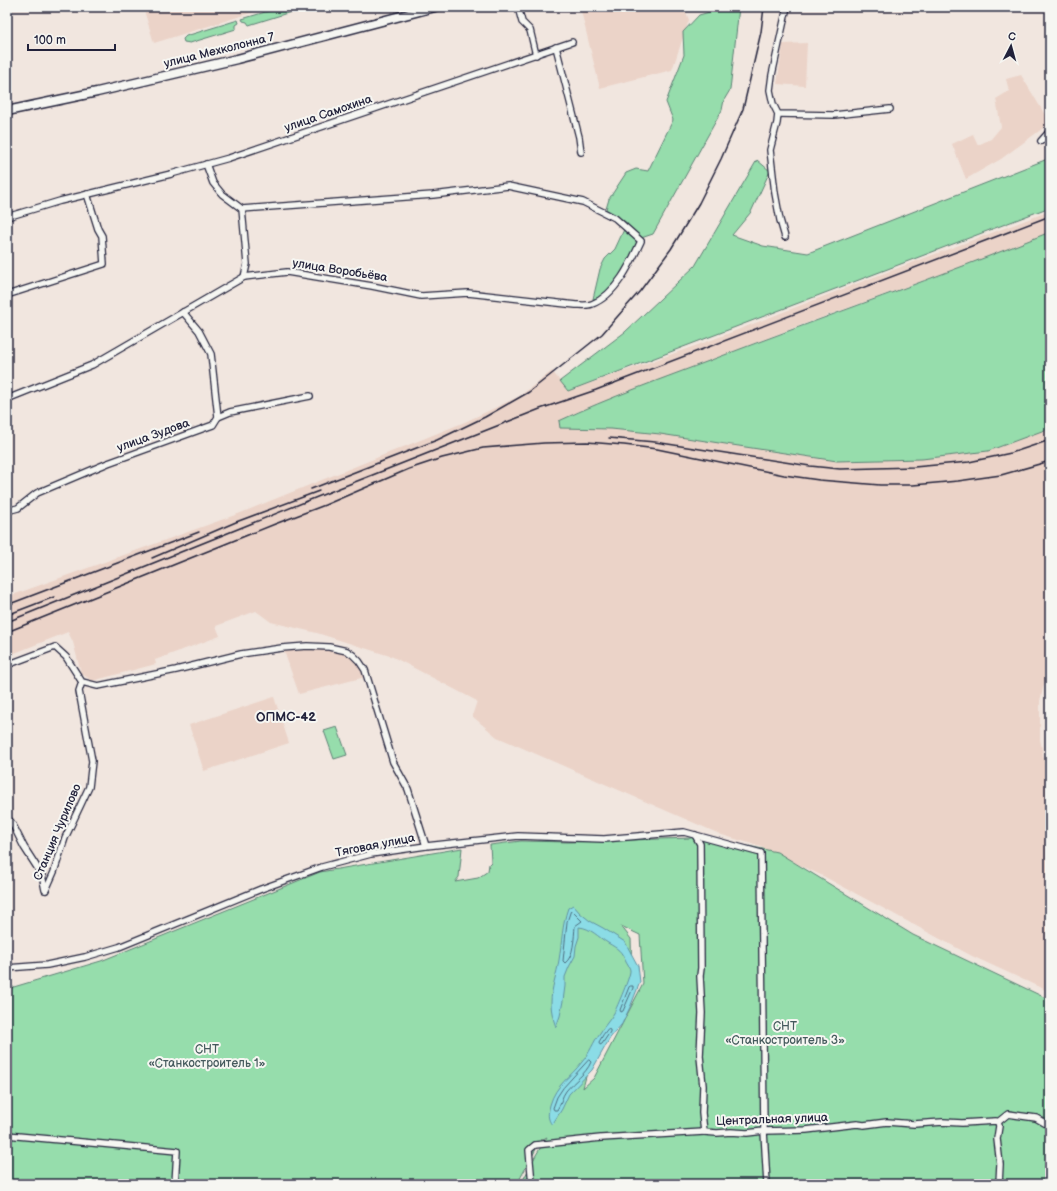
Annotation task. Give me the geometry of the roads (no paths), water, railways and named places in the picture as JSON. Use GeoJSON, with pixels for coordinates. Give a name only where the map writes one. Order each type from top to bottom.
{"type":"FeatureCollection","features":[{"type":"Feature","properties":{"kind":"street","name":"улица Мехколонна 7"},"geometry":{"type":"LineString","coordinates":[[7,111],[97,92],[237,59],[435,7]]}},
{"type":"Feature","properties":{"kind":"street"},"geometry":{"type":"LineString","coordinates":[[518,7],[522,22],[530,30],[536,55]]}},
{"type":"Feature","properties":{"kind":"street"},"geometry":{"type":"LineString","coordinates":[[785,237],[774,193],[770,150],[778,114],[772,104],[770,90],[787,7]]}},
{"type":"Feature","properties":{"kind":"street","name":"улица Самохина"},"geometry":{"type":"LineString","coordinates":[[7,217],[60,201],[171,174],[229,158],[572,42]]}},
{"type":"Feature","properties":{"kind":"street"},"geometry":{"type":"LineString","coordinates":[[556,47],[579,137],[581,152]]}},
{"type":"Feature","properties":{"kind":"street"},"geometry":{"type":"LineString","coordinates":[[778,114],[834,115],[890,109]]}},
{"type":"Feature","properties":{"kind":"street"},"geometry":{"type":"LineString","coordinates":[[1041,141],[1050,131]]}},
{"type":"Feature","properties":{"kind":"street"},"geometry":{"type":"LineString","coordinates":[[206,164],[213,183],[222,194],[242,210],[247,264],[244,277]]}},
{"type":"Feature","properties":{"kind":"street","name":"улица Воробьёва"},"geometry":{"type":"LineString","coordinates":[[7,399],[92,365],[244,277],[287,272],[372,286],[420,296],[468,293],[576,305],[591,305],[609,294],[628,268],[641,241],[615,218],[582,202],[508,186],[433,195],[242,210]]}},
{"type":"Feature","properties":{"kind":"street"},"geometry":{"type":"LineString","coordinates":[[7,295],[104,264],[102,236],[98,229],[87,194]]}},
{"type":"Feature","properties":{"kind":"street"},"geometry":{"type":"LineString","coordinates":[[183,312],[199,331],[211,354],[218,417]]}},
{"type":"Feature","properties":{"kind":"street","name":"улица Зудова"},"geometry":{"type":"LineString","coordinates":[[7,511],[18,508],[37,493],[108,463],[213,426],[218,417],[230,412],[310,396]]}},
{"type":"Feature","properties":{"kind":"street"},"geometry":{"type":"LineString","coordinates":[[7,665],[55,647],[66,657],[82,682],[98,686],[176,670],[241,654],[282,648],[307,646],[347,651],[354,655],[365,670],[393,762],[408,789],[426,846]]}},
{"type":"Feature","properties":{"kind":"street","name":"Станция Чурилово"},"geometry":{"type":"LineString","coordinates":[[7,820],[13,825],[24,847],[42,875],[46,890],[54,872],[65,838],[89,787],[92,760],[80,691],[82,682]]}},
{"type":"Feature","properties":{"kind":"street","name":"Тяговая улица"},"geometry":{"type":"LineString","coordinates":[[7,968],[47,965],[92,955],[119,947],[261,889],[322,867],[371,854],[426,846],[518,836],[604,839],[684,832],[761,853],[764,1131]]}},
{"type":"Feature","properties":{"kind":"street","name":"Центральная улица"},"geometry":{"type":"LineString","coordinates":[[695,835],[700,844],[700,976],[702,1013],[700,1056],[703,1086],[702,1113],[704,1132],[773,1132],[887,1122],[914,1124],[997,1121],[1008,1114],[1036,1118],[1050,1126]]}},
{"type":"Feature","properties":{"kind":"street"},"geometry":{"type":"LineString","coordinates":[[997,1121],[999,1126],[997,1138],[1000,1164],[999,1184]]}},
{"type":"Feature","properties":{"kind":"street"},"geometry":{"type":"LineString","coordinates":[[764,1131],[767,1184]]}},
{"type":"Feature","properties":{"kind":"street"},"geometry":{"type":"LineString","coordinates":[[532,1184],[529,1150],[535,1145],[601,1138],[704,1132]]}},
{"type":"Feature","properties":{"kind":"street"},"geometry":{"type":"LineString","coordinates":[[7,1135],[177,1151],[175,1184]]}},
{"type":"Feature","properties":{"kind":"water"},"geometry":{"type":"Polygon","coordinates":[[[573,905],[590,921],[625,942],[638,966],[640,982],[622,1024],[610,1038],[592,1070],[569,1094],[552,1125],[548,1116],[550,1105],[556,1092],[585,1059],[598,1036],[616,1010],[630,973],[630,968],[619,950],[591,931],[579,927],[579,937],[575,956],[565,977],[563,1001],[556,1027],[551,1009],[552,992],[566,914],[568,908],[573,905]]]}},
{"type":"Feature","properties":{"kind":"waterway"},"geometry":{"type":"LineString","coordinates":[[381,10],[390,7]]}},
{"type":"Feature","properties":{"kind":"railway"},"geometry":{"type":"LineString","coordinates":[[311,489],[437,440],[485,417],[529,392],[602,334],[640,291],[671,249],[699,203],[721,159],[743,109],[761,32],[764,7]]}},
{"type":"Feature","properties":{"kind":"railway"},"geometry":{"type":"LineString","coordinates":[[7,622],[540,409],[596,390],[1050,216]]}},
{"type":"Feature","properties":{"kind":"railway"},"geometry":{"type":"LineString","coordinates":[[609,438],[655,442],[810,466],[840,469],[914,467],[969,462],[1011,453],[1050,440]]}},
{"type":"Feature","properties":{"kind":"railway"},"geometry":{"type":"LineString","coordinates":[[7,632],[325,505],[409,469],[442,458],[483,448],[544,443],[587,442],[624,445],[657,449],[784,475],[819,480],[880,485],[913,485],[1001,475],[1050,461]]}},
{"type":"Feature","properties":{"kind":"railway"},"geometry":{"type":"LineString","coordinates":[[152,558],[236,522],[319,491]]}},
{"type":"Feature","properties":{"kind":"railway"},"geometry":{"type":"LineString","coordinates":[[7,605],[199,532]]}},
{"type":"Feature","properties":{"kind":"railway"},"geometry":{"type":"LineString","coordinates":[[7,615],[54,597]]}},
{"type":"Feature","properties":{"kind":"district","name":"ОПМС-42"},"geometry":{"type":"Point","coordinates":[286,716]}},
{"type":"Feature","properties":{"kind":"park label","name":"СНТ «Станкостроитель 3»"},"geometry":{"type":"Point","coordinates":[785,1033]}},
{"type":"Feature","properties":{"kind":"park label","name":"СНТ «Станкостроитель 1»"},"geometry":{"type":"Point","coordinates":[207,1056]}}]}
